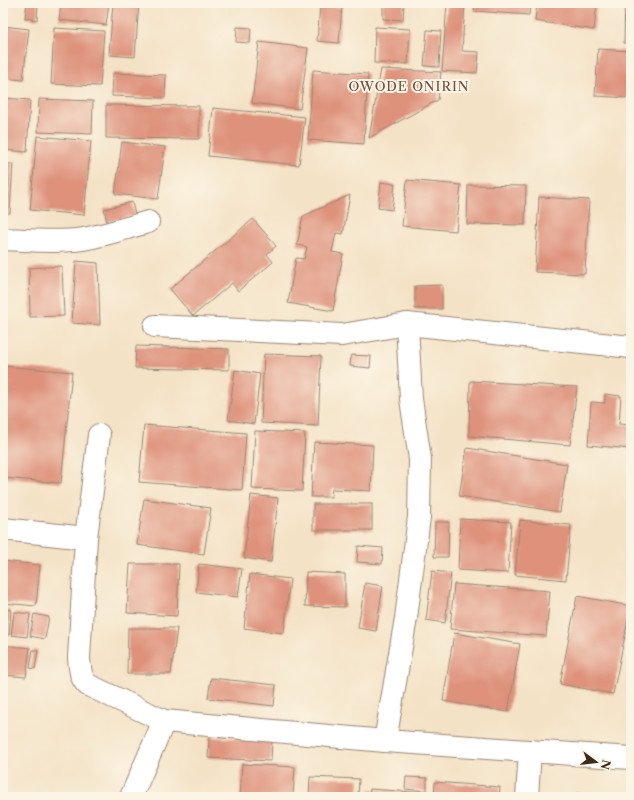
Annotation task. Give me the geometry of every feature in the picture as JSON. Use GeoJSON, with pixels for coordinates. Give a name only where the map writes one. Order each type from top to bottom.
{"type":"FeatureCollection","features":[{"type":"Feature","properties":{"kind":"street"},"geometry":{"type":"LineString","coordinates":[[3,239],[47,241],[81,239],[108,234],[148,222]]}},
{"type":"Feature","properties":{"kind":"street"},"geometry":{"type":"LineString","coordinates":[[385,741],[406,618],[419,517],[420,459],[411,399],[407,324]]}},
{"type":"Feature","properties":{"kind":"street"},"geometry":{"type":"LineString","coordinates":[[155,326],[342,335],[407,324],[631,347]]}},
{"type":"Feature","properties":{"kind":"street"},"geometry":{"type":"LineString","coordinates":[[99,435],[86,538],[78,658],[84,682],[88,685],[164,721],[385,741],[631,758]]}},
{"type":"Feature","properties":{"kind":"street"},"geometry":{"type":"LineString","coordinates":[[3,528],[86,538]]}},
{"type":"Feature","properties":{"kind":"street"},"geometry":{"type":"LineString","coordinates":[[131,797],[164,721]]}},
{"type":"Feature","properties":{"kind":"street"},"geometry":{"type":"LineString","coordinates":[[527,797],[530,751]]}},
{"type":"Feature","properties":{"kind":"building"},"geometry":{"type":"Polygon","coordinates":[[[27,3],[38,3],[37,20],[25,18],[27,3]]]}},
{"type":"Feature","properties":{"kind":"building"},"geometry":{"type":"Polygon","coordinates":[[[61,3],[109,3],[106,25],[59,20],[61,3]]]}},
{"type":"Feature","properties":{"kind":"building"},"geometry":{"type":"Polygon","coordinates":[[[113,3],[139,3],[135,57],[109,55],[113,3]]]}},
{"type":"Feature","properties":{"kind":"building"},"geometry":{"type":"Polygon","coordinates":[[[383,3],[404,3],[403,20],[383,19],[383,3]]]}},
{"type":"Feature","properties":{"kind":"building"},"geometry":{"type":"Polygon","coordinates":[[[447,3],[465,3],[462,51],[479,52],[477,73],[442,71],[447,3]]]}},
{"type":"Feature","properties":{"kind":"building"},"geometry":{"type":"Polygon","coordinates":[[[475,3],[530,3],[529,15],[474,11],[475,3]]]}},
{"type":"Feature","properties":{"kind":"building"},"geometry":{"type":"Polygon","coordinates":[[[537,3],[597,3],[594,30],[535,21],[537,3]]]}},
{"type":"Feature","properties":{"kind":"building"},"geometry":{"type":"Polygon","coordinates":[[[625,3],[631,3],[631,43],[624,43],[625,3]]]}},
{"type":"Feature","properties":{"kind":"building"},"geometry":{"type":"Polygon","coordinates":[[[320,6],[342,7],[339,43],[317,41],[320,6]]]}},
{"type":"Feature","properties":{"kind":"building"},"geometry":{"type":"Polygon","coordinates":[[[3,26],[29,29],[23,80],[3,78],[3,26]]]}},
{"type":"Feature","properties":{"kind":"building"},"geometry":{"type":"Polygon","coordinates":[[[237,27],[251,28],[250,43],[236,42],[237,27]]]}},
{"type":"Feature","properties":{"kind":"building"},"geometry":{"type":"Polygon","coordinates":[[[375,27],[410,29],[408,64],[374,63],[375,27]]]}},
{"type":"Feature","properties":{"kind":"building"},"geometry":{"type":"Polygon","coordinates":[[[54,28],[104,31],[100,86],[51,84],[54,28]]]}},
{"type":"Feature","properties":{"kind":"building"},"geometry":{"type":"Polygon","coordinates":[[[427,30],[441,31],[439,67],[424,66],[427,30]]]}},
{"type":"Feature","properties":{"kind":"building"},"geometry":{"type":"Polygon","coordinates":[[[259,42],[308,48],[300,109],[252,103],[259,42]]]}},
{"type":"Feature","properties":{"kind":"building"},"geometry":{"type":"Polygon","coordinates":[[[598,49],[631,51],[631,98],[595,96],[598,49]]]}},
{"type":"Feature","properties":{"kind":"building"},"geometry":{"type":"Polygon","coordinates":[[[381,69],[441,72],[438,100],[369,138],[381,69]]]}},
{"type":"Feature","properties":{"kind":"building"},"geometry":{"type":"Polygon","coordinates":[[[313,70],[368,74],[364,144],[308,140],[313,70]]]}},
{"type":"Feature","properties":{"kind":"building"},"geometry":{"type":"Polygon","coordinates":[[[113,73],[166,75],[165,98],[112,96],[113,73]]]}},
{"type":"Feature","properties":{"kind":"building"},"geometry":{"type":"Polygon","coordinates":[[[3,98],[30,100],[27,152],[3,150],[3,98]]]}},
{"type":"Feature","properties":{"kind":"building"},"geometry":{"type":"Polygon","coordinates":[[[39,99],[93,101],[92,134],[38,132],[39,99]]]}},
{"type":"Feature","properties":{"kind":"building"},"geometry":{"type":"Polygon","coordinates":[[[106,105],[199,106],[199,139],[106,138],[106,105]]]}},
{"type":"Feature","properties":{"kind":"building"},"geometry":{"type":"Polygon","coordinates":[[[213,108],[305,117],[299,165],[208,156],[213,108]]]}},
{"type":"Feature","properties":{"kind":"building"},"geometry":{"type":"Polygon","coordinates":[[[37,136],[91,141],[84,215],[30,210],[37,136]]]}},
{"type":"Feature","properties":{"kind":"building"},"geometry":{"type":"Polygon","coordinates":[[[122,142],[165,147],[158,199],[115,194],[122,142]]]}},
{"type":"Feature","properties":{"kind":"building"},"geometry":{"type":"Polygon","coordinates":[[[3,164],[13,164],[10,213],[3,213],[3,164]]]}},
{"type":"Feature","properties":{"kind":"building"},"geometry":{"type":"Polygon","coordinates":[[[407,180],[461,185],[456,231],[402,226],[407,180]]]}},
{"type":"Feature","properties":{"kind":"building"},"geometry":{"type":"Polygon","coordinates":[[[381,182],[395,184],[392,210],[378,208],[381,182]]]}},
{"type":"Feature","properties":{"kind":"building"},"geometry":{"type":"Polygon","coordinates":[[[468,185],[526,186],[525,225],[467,224],[468,185]]]}},
{"type":"Feature","properties":{"kind":"building"},"geometry":{"type":"Polygon","coordinates":[[[350,195],[343,234],[336,233],[332,252],[343,254],[333,311],[288,303],[296,258],[304,259],[307,247],[297,245],[303,216],[350,195]]]}},
{"type":"Feature","properties":{"kind":"building"},"geometry":{"type":"Polygon","coordinates":[[[539,197],[589,200],[585,274],[535,272],[539,197]]]}},
{"type":"Feature","properties":{"kind":"building"},"geometry":{"type":"Polygon","coordinates":[[[132,202],[135,215],[107,222],[104,209],[132,202]]]}},
{"type":"Feature","properties":{"kind":"building"},"geometry":{"type":"Polygon","coordinates":[[[253,219],[276,246],[267,254],[273,262],[238,291],[232,283],[193,316],[170,289],[253,219]]]}},
{"type":"Feature","properties":{"kind":"building"},"geometry":{"type":"Polygon","coordinates":[[[76,261],[98,263],[100,325],[72,323],[76,261]]]}},
{"type":"Feature","properties":{"kind":"building"},"geometry":{"type":"Polygon","coordinates":[[[62,266],[64,316],[30,317],[29,268],[62,266]]]}},
{"type":"Feature","properties":{"kind":"building"},"geometry":{"type":"Polygon","coordinates":[[[442,285],[442,309],[415,309],[415,286],[442,285]]]}},
{"type":"Feature","properties":{"kind":"building"},"geometry":{"type":"Polygon","coordinates":[[[136,346],[229,349],[229,370],[135,368],[136,346]]]}},
{"type":"Feature","properties":{"kind":"building"},"geometry":{"type":"Polygon","coordinates":[[[264,354],[321,356],[318,426],[261,423],[264,354]]]}},
{"type":"Feature","properties":{"kind":"building"},"geometry":{"type":"Polygon","coordinates":[[[351,355],[371,356],[370,368],[350,366],[351,355]]]}},
{"type":"Feature","properties":{"kind":"building"},"geometry":{"type":"Polygon","coordinates":[[[3,366],[72,372],[61,483],[3,478],[3,366]]]}},
{"type":"Feature","properties":{"kind":"building"},"geometry":{"type":"Polygon","coordinates":[[[235,370],[260,374],[254,424],[228,420],[235,370]]]}},
{"type":"Feature","properties":{"kind":"building"},"geometry":{"type":"Polygon","coordinates":[[[470,381],[577,387],[570,445],[469,436],[470,381]]]}},
{"type":"Feature","properties":{"kind":"building"},"geometry":{"type":"Polygon","coordinates":[[[605,394],[621,396],[619,424],[631,425],[631,449],[588,445],[591,402],[605,403],[605,394]]]}},
{"type":"Feature","properties":{"kind":"building"},"geometry":{"type":"Polygon","coordinates":[[[144,425],[246,433],[242,490],[139,482],[144,425]]]}},
{"type":"Feature","properties":{"kind":"building"},"geometry":{"type":"Polygon","coordinates":[[[255,431],[305,433],[302,491],[252,489],[255,431]]]}},
{"type":"Feature","properties":{"kind":"building"},"geometry":{"type":"Polygon","coordinates":[[[314,442],[373,445],[371,491],[332,489],[331,497],[311,497],[314,442]]]}},
{"type":"Feature","properties":{"kind":"building"},"geometry":{"type":"Polygon","coordinates":[[[467,448],[567,464],[560,512],[459,496],[467,448]]]}},
{"type":"Feature","properties":{"kind":"building"},"geometry":{"type":"Polygon","coordinates":[[[251,495],[278,498],[271,562],[244,558],[251,495]]]}},
{"type":"Feature","properties":{"kind":"building"},"geometry":{"type":"Polygon","coordinates":[[[144,499],[211,508],[204,554],[137,545],[144,499]]]}},
{"type":"Feature","properties":{"kind":"building"},"geometry":{"type":"Polygon","coordinates":[[[313,504],[372,504],[372,530],[313,530],[313,504]]]}},
{"type":"Feature","properties":{"kind":"building"},"geometry":{"type":"Polygon","coordinates":[[[460,519],[511,522],[508,573],[458,570],[460,519]]]}},
{"type":"Feature","properties":{"kind":"building"},"geometry":{"type":"Polygon","coordinates":[[[520,520],[571,525],[566,580],[515,575],[520,520]]]}},
{"type":"Feature","properties":{"kind":"building"},"geometry":{"type":"Polygon","coordinates":[[[435,522],[449,522],[448,557],[434,557],[435,522]]]}},
{"type":"Feature","properties":{"kind":"building"},"geometry":{"type":"Polygon","coordinates":[[[358,546],[383,548],[382,564],[357,562],[358,546]]]}},
{"type":"Feature","properties":{"kind":"building"},"geometry":{"type":"Polygon","coordinates":[[[3,561],[40,565],[36,606],[3,603],[3,561]]]}},
{"type":"Feature","properties":{"kind":"building"},"geometry":{"type":"Polygon","coordinates":[[[130,564],[179,564],[177,616],[127,613],[130,564]]]}},
{"type":"Feature","properties":{"kind":"building"},"geometry":{"type":"Polygon","coordinates":[[[199,564],[242,569],[238,597],[196,592],[199,564]]]}},
{"type":"Feature","properties":{"kind":"building"},"geometry":{"type":"Polygon","coordinates":[[[432,571],[451,573],[445,623],[426,620],[432,571]]]}},
{"type":"Feature","properties":{"kind":"building"},"geometry":{"type":"Polygon","coordinates":[[[306,572],[345,574],[345,607],[305,606],[306,572]]]}},
{"type":"Feature","properties":{"kind":"building"},"geometry":{"type":"Polygon","coordinates":[[[250,574],[290,579],[284,633],[244,628],[250,574]]]}},
{"type":"Feature","properties":{"kind":"building"},"geometry":{"type":"Polygon","coordinates":[[[365,583],[383,586],[376,631],[358,628],[365,583]]]}},
{"type":"Feature","properties":{"kind":"building"},"geometry":{"type":"Polygon","coordinates":[[[454,584],[550,591],[546,636],[450,629],[454,584]]]}},
{"type":"Feature","properties":{"kind":"building"},"geometry":{"type":"Polygon","coordinates":[[[577,596],[631,606],[613,694],[560,684],[577,596]]]}},
{"type":"Feature","properties":{"kind":"building"},"geometry":{"type":"Polygon","coordinates":[[[3,609],[11,610],[9,635],[3,635],[3,609]]]}},
{"type":"Feature","properties":{"kind":"building"},"geometry":{"type":"Polygon","coordinates":[[[14,612],[30,614],[27,637],[11,635],[14,612]]]}},
{"type":"Feature","properties":{"kind":"building"},"geometry":{"type":"Polygon","coordinates":[[[34,614],[49,617],[45,639],[30,636],[34,614]]]}},
{"type":"Feature","properties":{"kind":"building"},"geometry":{"type":"Polygon","coordinates":[[[128,628],[177,628],[171,674],[127,674],[128,628]]]}},
{"type":"Feature","properties":{"kind":"building"},"geometry":{"type":"Polygon","coordinates":[[[454,633],[520,644],[508,712],[443,701],[454,633]]]}},
{"type":"Feature","properties":{"kind":"building"},"geometry":{"type":"Polygon","coordinates":[[[3,645],[30,648],[26,677],[3,675],[3,645]]]}},
{"type":"Feature","properties":{"kind":"building"},"geometry":{"type":"Polygon","coordinates":[[[33,650],[38,650],[35,669],[30,668],[33,650]]]}},
{"type":"Feature","properties":{"kind":"building"},"geometry":{"type":"Polygon","coordinates":[[[211,678],[276,685],[274,706],[208,698],[211,678]]]}},
{"type":"Feature","properties":{"kind":"building"},"geometry":{"type":"Polygon","coordinates":[[[209,737],[272,741],[271,761],[208,758],[209,737]]]}},
{"type":"Feature","properties":{"kind":"building"},"geometry":{"type":"Polygon","coordinates":[[[242,764],[295,767],[293,797],[240,797],[242,764]]]}},
{"type":"Feature","properties":{"kind":"building"},"geometry":{"type":"Polygon","coordinates":[[[310,777],[359,779],[358,797],[309,797],[310,777]]]}},
{"type":"Feature","properties":{"kind":"building"},"geometry":{"type":"Polygon","coordinates":[[[406,777],[427,778],[427,791],[405,789],[406,777]]]}},
{"type":"Feature","properties":{"kind":"building"},"geometry":{"type":"Polygon","coordinates":[[[435,782],[500,787],[499,797],[434,797],[435,782]]]}},
{"type":"Feature","properties":{"kind":"building"},"geometry":{"type":"Polygon","coordinates":[[[370,789],[426,793],[425,797],[369,797],[370,789]]]}},
{"type":"Feature","properties":{"kind":"building"},"geometry":{"type":"Polygon","coordinates":[[[576,793],[623,796],[623,797],[575,797],[576,793]]]}},
{"type":"Feature","properties":{"kind":"district","name":"OWODE ONIRIN"},"geometry":{"type":"Point","coordinates":[409,86]}}]}
